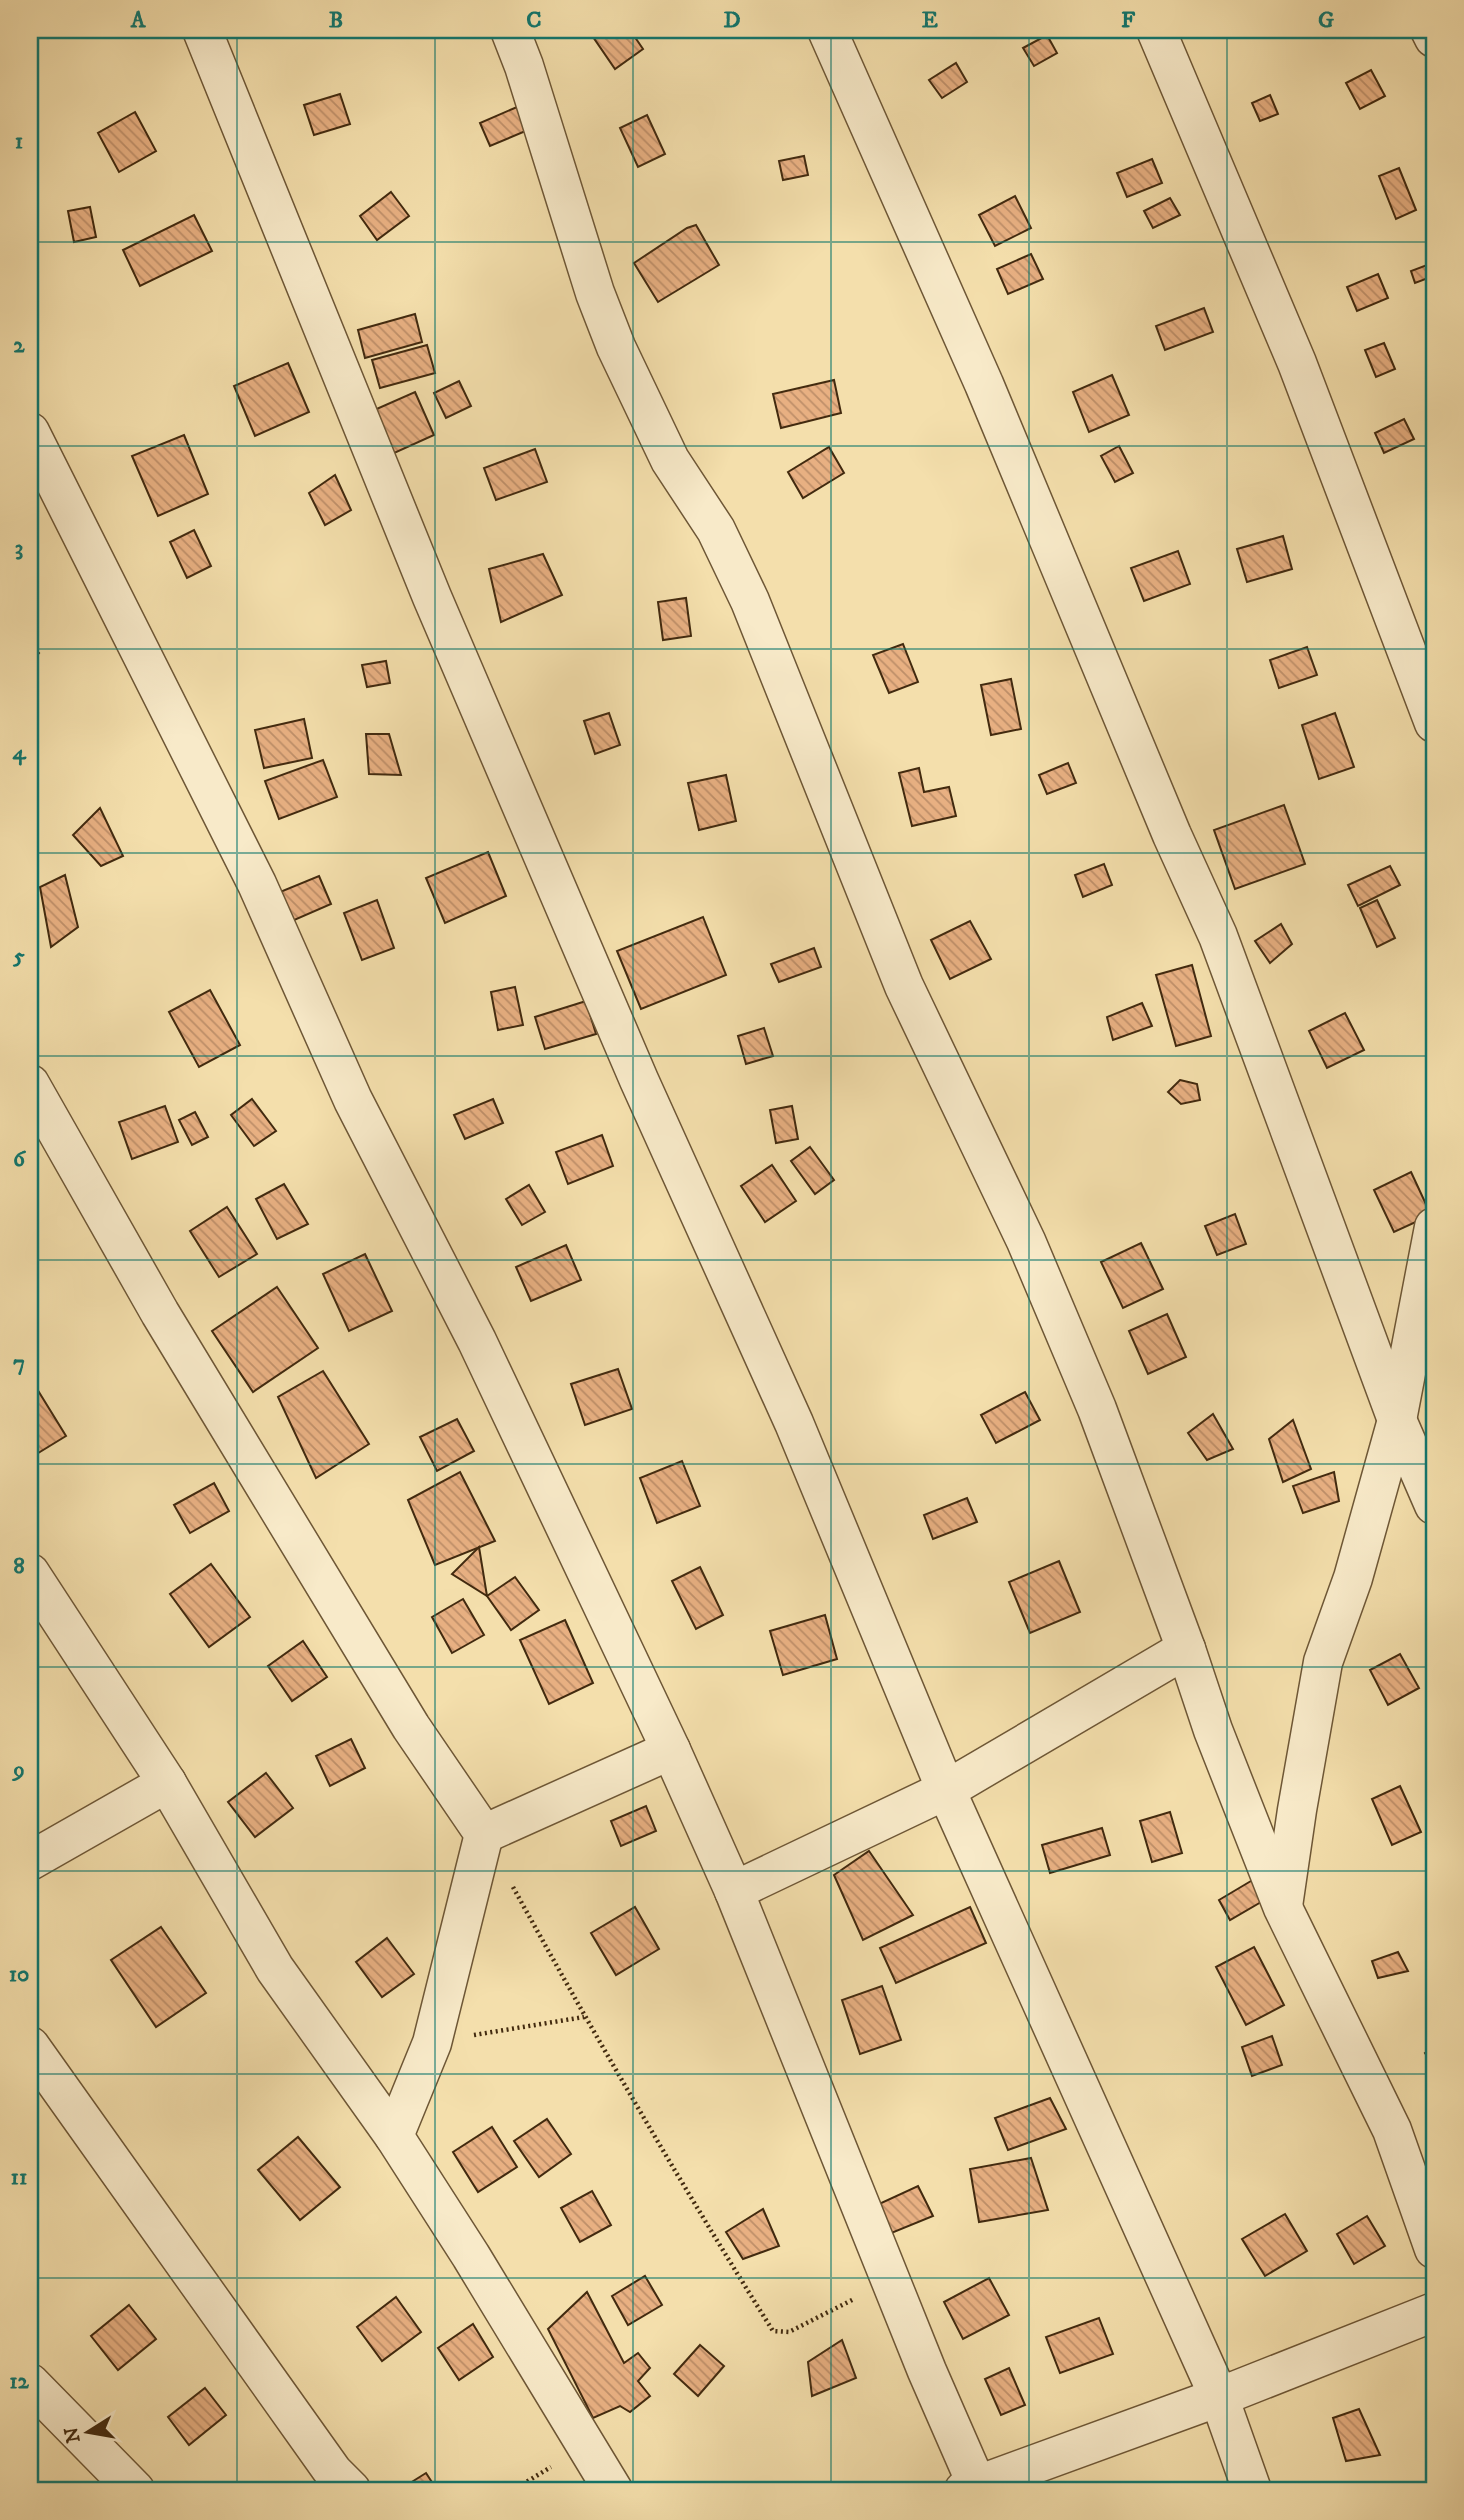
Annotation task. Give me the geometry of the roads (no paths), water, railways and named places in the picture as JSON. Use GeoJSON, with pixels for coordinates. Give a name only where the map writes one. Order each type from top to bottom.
{"type":"FeatureCollection","features":[{"type":"Feature","properties":{"kind":"street"},"geometry":{"type":"LineString","coordinates":[[202,30],[432,597],[639,1080],[794,1423],[946,1790],[1219,2397],[1252,2490]]}},
{"type":"Feature","properties":{"kind":"street"},"geometry":{"type":"LineString","coordinates":[[510,30],[524,66],[595,293],[616,347],[670,460],[716,530],[750,601],[904,986],[1026,1241],[1097,1409],[1186,1649],[1213,1730],[1283,1908],[1392,2130],[1434,2249]]}},
{"type":"Feature","properties":{"kind":"street"},"geometry":{"type":"LineString","coordinates":[[827,30],[984,384],[1172,835],[1218,936],[1396,1420],[1434,1505]]}},
{"type":"Feature","properties":{"kind":"street"},"geometry":{"type":"LineString","coordinates":[[1156,30],[1297,363],[1434,723]]}},
{"type":"Feature","properties":{"kind":"street"},"geometry":{"type":"LineString","coordinates":[[1430,30],[1434,38]]}},
{"type":"Feature","properties":{"kind":"street"},"geometry":{"type":"LineString","coordinates":[[30,432],[257,884],[353,1100],[477,1341],[671,1750],[734,1891],[974,2489],[1219,2397],[1434,2312]]}},
{"type":"Feature","properties":{"kind":"street"},"geometry":{"type":"LineString","coordinates":[[30,1084],[160,1313],[411,1727],[484,1834],[432,2043],[394,2136]]}},
{"type":"Feature","properties":{"kind":"street"},"geometry":{"type":"LineString","coordinates":[[1283,1908],[1323,1662],[1353,1578],[1396,1420],[1434,1227]]}},
{"type":"Feature","properties":{"kind":"street"},"geometry":{"type":"LineString","coordinates":[[30,1573],[167,1783],[275,1969],[394,2136],[471,2256],[613,2490]]}},
{"type":"Feature","properties":{"kind":"street"},"geometry":{"type":"LineString","coordinates":[[734,1891],[946,1790],[1186,1649]]}},
{"type":"Feature","properties":{"kind":"street"},"geometry":{"type":"LineString","coordinates":[[484,1834],[671,1750]]}},
{"type":"Feature","properties":{"kind":"street"},"geometry":{"type":"LineString","coordinates":[[30,1861],[167,1783]]}},
{"type":"Feature","properties":{"kind":"street"},"geometry":{"type":"LineString","coordinates":[[30,2046],[333,2472],[351,2490]]}},
{"type":"Feature","properties":{"kind":"street"},"geometry":{"type":"LineString","coordinates":[[30,2383],[135,2490]]}}]}
